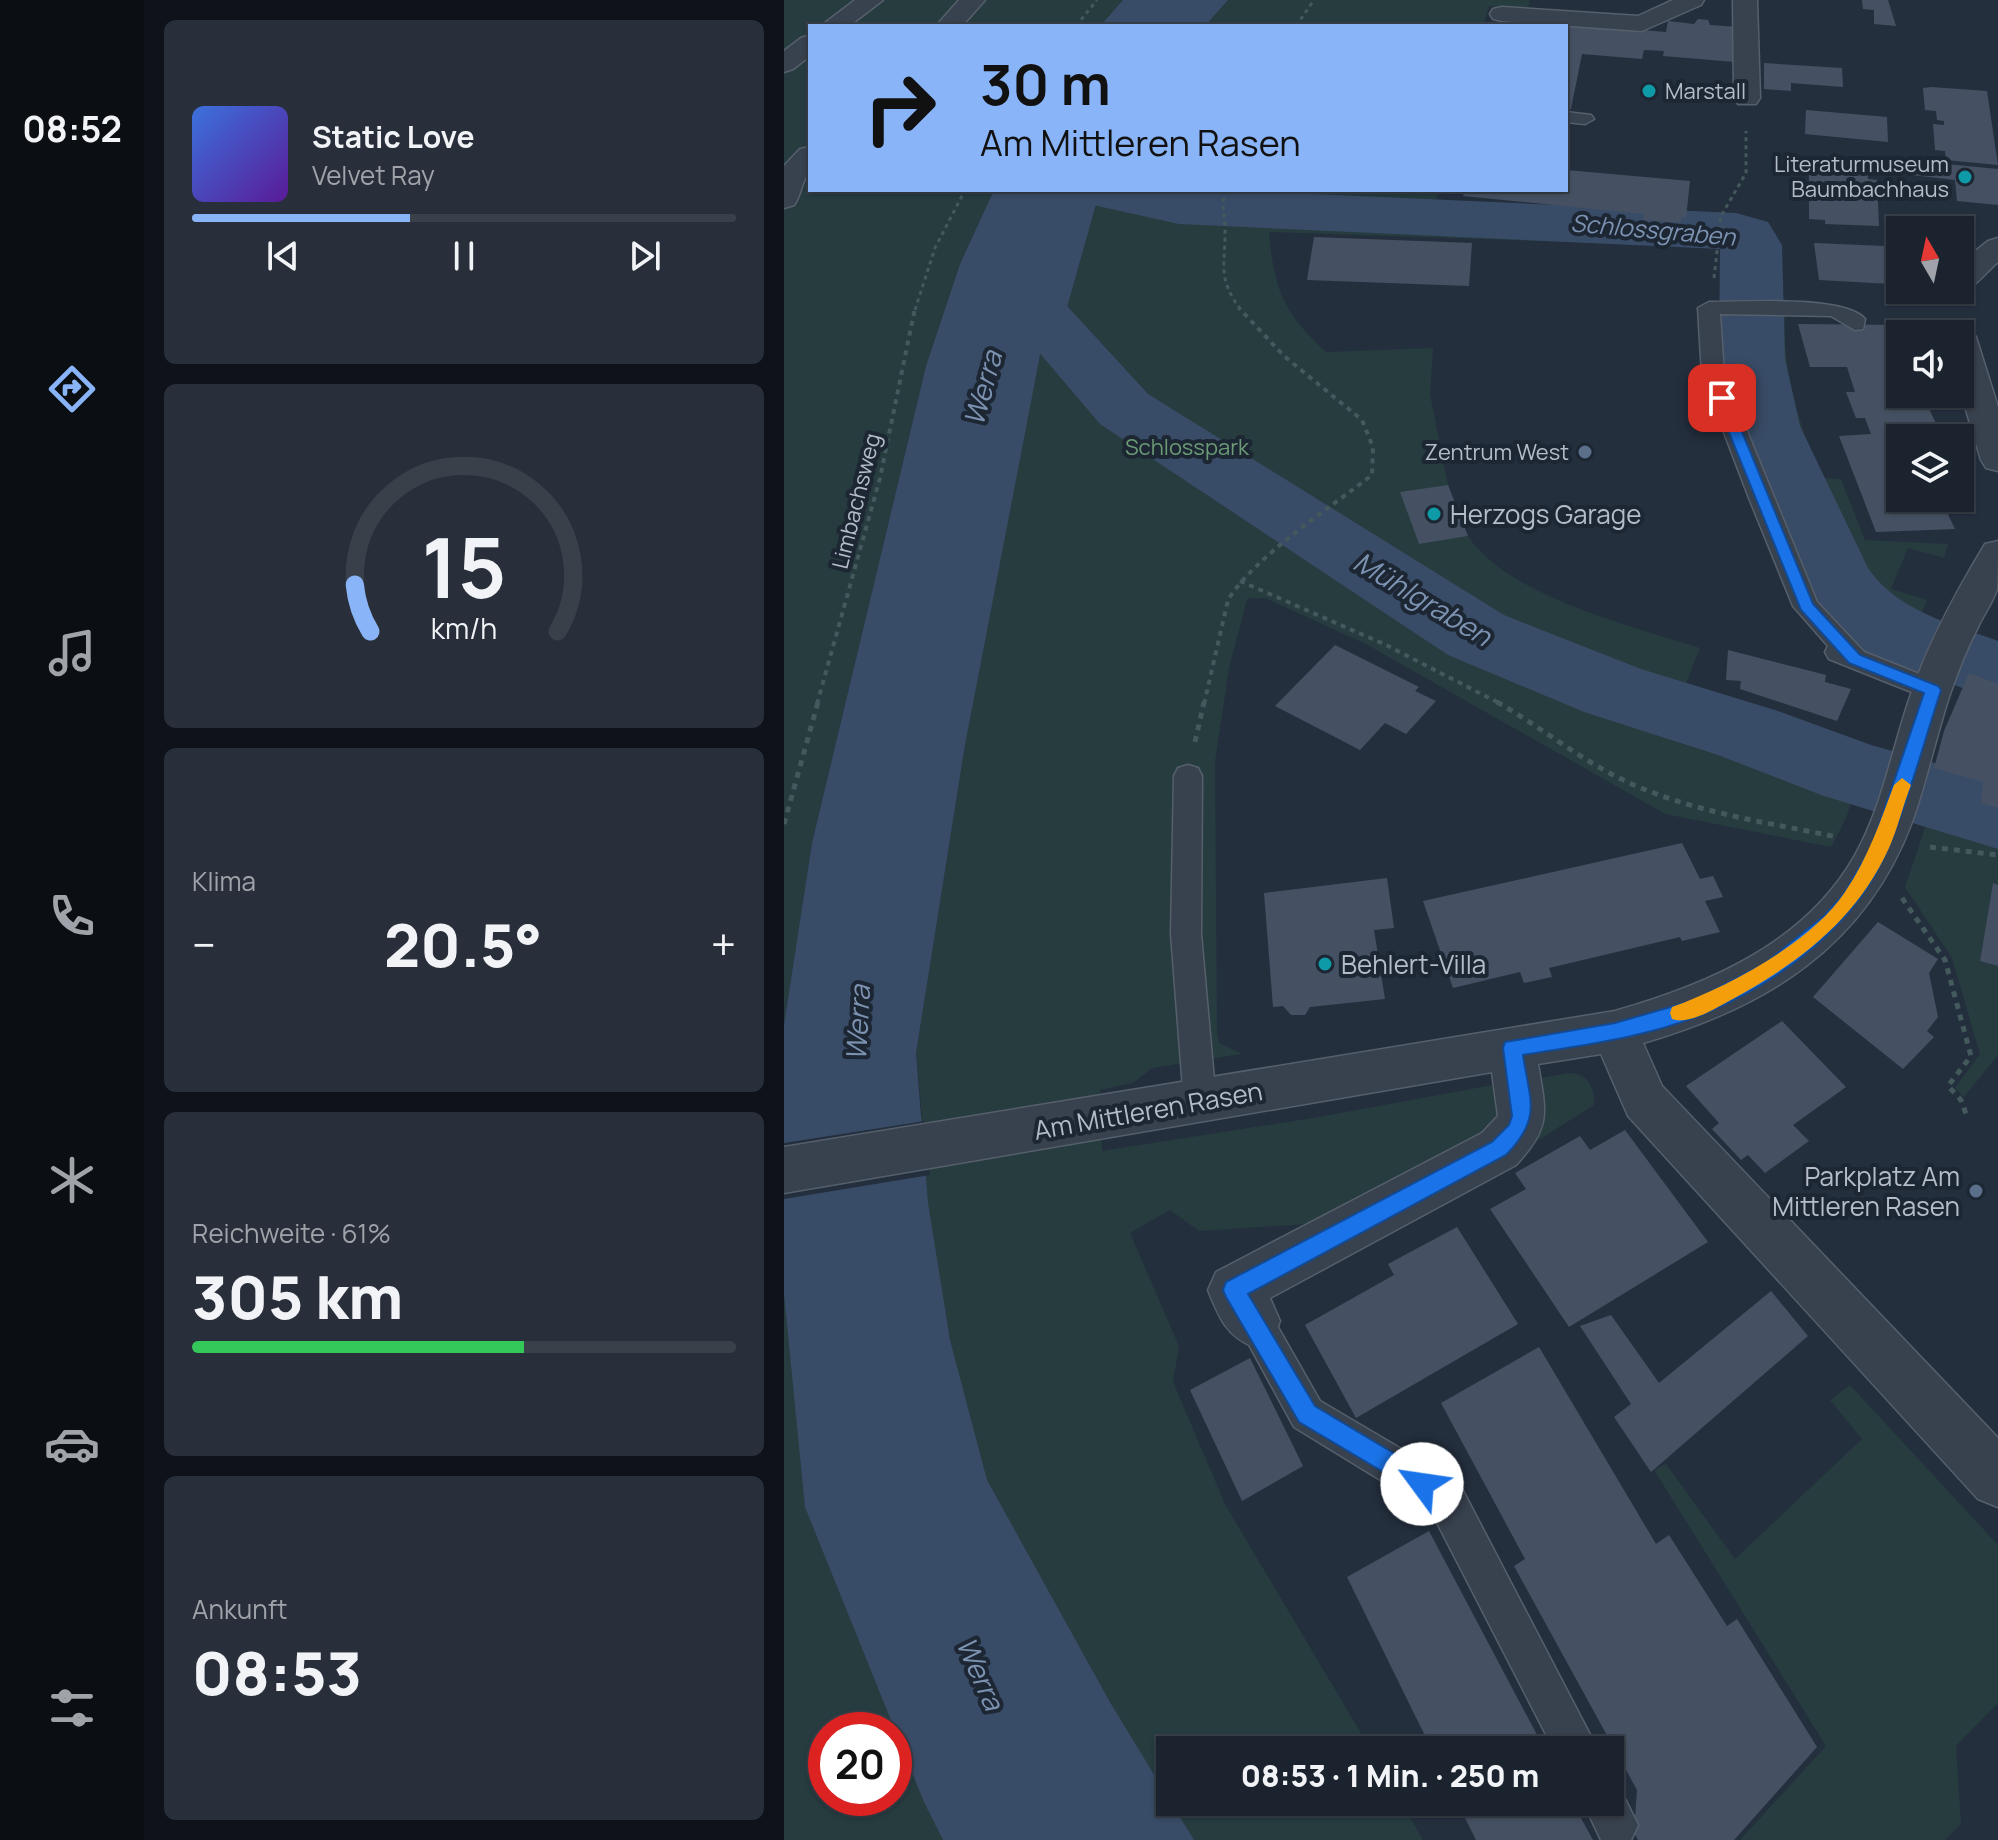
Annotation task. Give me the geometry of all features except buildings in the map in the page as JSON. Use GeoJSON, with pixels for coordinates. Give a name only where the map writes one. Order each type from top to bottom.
{"type":"FeatureCollection","features":[{"type":"Feature","properties":{"kind":"street"},"geometry":{"type":"LineString","coordinates":[[836,24],[871,0]]}},
{"type":"Feature","properties":{"kind":"street"},"geometry":{"type":"LineString","coordinates":[[950,24],[973,0]]}},
{"type":"Feature","properties":{"kind":"street"},"geometry":{"type":"LineString","coordinates":[[1500,20],[1642,24],[1692,0]]}},
{"type":"Feature","properties":{"kind":"street"},"geometry":{"type":"LineString","coordinates":[[1745,0],[1747,98]]}},
{"type":"Feature","properties":{"kind":"street"},"geometry":{"type":"LineString","coordinates":[[784,64],[808,45]]}},
{"type":"Feature","properties":{"kind":"street"},"geometry":{"type":"LineString","coordinates":[[784,199],[790,176],[808,157]]}},
{"type":"Feature","properties":{"kind":"street"},"geometry":{"type":"LineString","coordinates":[[1974,267],[1998,247]]}},
{"type":"Feature","properties":{"kind":"street"},"geometry":{"type":"LineString","coordinates":[[1974,381],[1998,460]]}},
{"type":"Feature","properties":{"kind":"street","name":"Am Mittleren Rasen"},"geometry":{"type":"LineString","coordinates":[[784,1170],[1615,1031],[1700,1007],[1770,970],[1830,922],[1851,899],[1885,836],[1935,682],[1959,627],[1998,553]]}},
{"type":"Feature","properties":{"kind":"street"},"geometry":{"type":"LineString","coordinates":[[1615,1031],[1645,1101],[1998,1479]]}},
{"type":"Feature","properties":{"kind":"street"},"geometry":{"type":"LineString","coordinates":[[1254,1321],[1234,1290],[1499,1149],[1517,1130],[1522,1116],[1512,1048]]}},
{"type":"Feature","properties":{"kind":"lane"},"geometry":{"type":"LineString","coordinates":[[1855,324],[1854,319],[1835,310],[1709,308],[1713,375],[1806,606],[1855,659]]}},
{"type":"Feature","properties":{"kind":"lane"},"geometry":{"type":"LineString","coordinates":[[1825,647],[1935,682]]}},
{"type":"Feature","properties":{"kind":"lane"},"geometry":{"type":"LineString","coordinates":[[1178,1106],[1186,934],[1188,776]]}},
{"type":"Feature","properties":{"kind":"lane"},"geometry":{"type":"LineString","coordinates":[[1254,1321],[1307,1414],[1445,1497],[1570,1736]]}},
{"type":"Feature","properties":{"kind":"path"},"geometry":{"type":"LineString","coordinates":[[1078,24],[1097,0]]}},
{"type":"Feature","properties":{"kind":"path"},"geometry":{"type":"LineString","coordinates":[[1297,24],[1314,0]]}},
{"type":"Feature","properties":{"kind":"path"},"geometry":{"type":"LineString","coordinates":[[1719,243],[1721,216],[1746,173],[1747,98]]}},
{"type":"Feature","properties":{"kind":"path","name":"Limbachsweg"},"geometry":{"type":"LineString","coordinates":[[784,824],[880,478],[917,299],[935,248],[964,192]]}},
{"type":"Feature","properties":{"kind":"path"},"geometry":{"type":"LineString","coordinates":[[1188,776],[1228,600],[1240,581],[1283,543],[1372,475],[1375,458],[1372,435],[1362,420],[1266,338],[1235,302],[1225,285],[1221,268],[1225,228],[1221,198],[1225,192]]}},
{"type":"Feature","properties":{"kind":"path"},"geometry":{"type":"LineString","coordinates":[[1240,581],[1365,633],[1524,717],[1603,771],[1649,791],[1751,819],[1885,836],[1998,855]]}},
{"type":"Feature","properties":{"kind":"path"},"geometry":{"type":"LineString","coordinates":[[1896,890],[1945,960],[1971,1056],[1948,1086],[1961,1100],[1966,1114]]}},
{"type":"Feature","properties":{"kind":"green space"},"geometry":{"type":"Polygon","coordinates":[[[784,0],[1123,0],[1102,24],[808,24],[808,192],[993,192],[960,264],[926,366],[812,843],[784,1025],[784,0]]]}},
{"type":"Feature","properties":{"kind":"green space"},"geometry":{"type":"Polygon","coordinates":[[[1228,0],[1530,0],[1528,10],[1489,6],[1484,24],[1207,24],[1228,0]]]}},
{"type":"Feature","properties":{"kind":"green space","name":"Schlosspark"},"geometry":{"type":"Polygon","coordinates":[[[1099,192],[1438,192],[1434,220],[1702,235],[1701,240],[1691,246],[1269,232],[1274,270],[1283,299],[1300,325],[1326,352],[1433,348],[1430,394],[1448,485],[1419,543],[1468,536],[1486,557],[1511,576],[1541,592],[1608,619],[1700,648],[1683,691],[1870,745],[1846,818],[1831,847],[1665,814],[1366,644],[1265,598],[1248,598],[1229,668],[1215,762],[1217,1031],[1219,1043],[1242,1054],[1152,1068],[1133,1083],[1100,1090],[1102,1151],[1319,1117],[1498,1084],[1498,1105],[1494,1122],[1485,1133],[1324,1223],[1199,1231],[1170,1210],[1130,1233],[1179,1346],[1173,1382],[1226,1506],[1363,1736],[1156,1736],[1156,1816],[1409,1816],[1423,1840],[784,1840],[784,1136],[922,1116],[916,1053],[965,745],[1040,355],[1066,310],[1099,192]]]}},
{"type":"Feature","properties":{"kind":"green space"},"geometry":{"type":"Polygon","coordinates":[[[1722,315],[1785,315],[1790,378],[1819,478],[1841,479],[1865,540],[1948,544],[1944,558],[1908,548],[1891,589],[1927,600],[1903,660],[1860,644],[1820,599],[1741,418],[1729,375],[1722,315]]]}},
{"type":"Feature","properties":{"kind":"green space"},"geometry":{"type":"Polygon","coordinates":[[[1932,807],[1998,823],[1998,885],[1993,884],[1980,960],[1998,966],[1998,1055],[1964,1097],[1955,1088],[1980,1054],[1952,958],[1905,887],[1932,807]]]}},
{"type":"Feature","properties":{"kind":"green space"},"geometry":{"type":"Polygon","coordinates":[[[1569,1073],[1586,1079],[1593,1093],[1594,1105],[1523,1150],[1539,1111],[1542,1078],[1569,1073]]]}},
{"type":"Feature","properties":{"kind":"green space"},"geometry":{"type":"Polygon","coordinates":[[[1850,1385],[1998,1545],[1998,1703],[1956,1746],[1961,1824],[1945,1840],[1740,1840],[1826,1746],[1654,1470],[1666,1464],[1735,1559],[1862,1439],[1830,1400],[1850,1385]]]}},
{"type":"Feature","properties":{"kind":"water"},"geometry":{"type":"Polygon","coordinates":[[[1123,0],[1228,0],[1207,24],[1102,24],[1123,0]]]}},
{"type":"Feature","properties":{"kind":"water","name":"Werra"},"geometry":{"type":"Polygon","coordinates":[[[993,192],[1099,192],[1066,311],[1040,355],[965,745],[916,1053],[928,1203],[950,1340],[987,1480],[1111,1704],[1156,1778],[1156,1816],[1179,1816],[1194,1840],[943,1840],[912,1772],[912,1712],[888,1712],[805,1507],[784,1294],[784,1025],[812,843],[926,366],[960,264],[993,192]]]}},
{"type":"Feature","properties":{"kind":"pier"},"geometry":{"type":"Polygon","coordinates":[[[925,1121],[930,1175],[784,1199],[784,1143],[925,1121]]]}},
{"type":"Feature","properties":{"kind":"waterway","name":"Schlossgraben"},"geometry":{"type":"LineString","coordinates":[[1114,192],[1179,206],[1736,231],[1746,235],[1751,245],[1752,359],[1765,426],[1833,575],[1849,600],[1889,631],[1998,672]]}},
{"type":"Feature","properties":{"kind":"waterway","name":"Mühlgraben"},"geometry":{"type":"LineString","coordinates":[[1013,284],[1124,409],[1476,635],[1613,691],[1748,733],[1854,773],[1998,815]]}},
{"type":"Feature","properties":{"kind":"slow traffic"},"geometry":{"type":"LineString","coordinates":[[1679,1013],[1700,1007],[1770,970],[1830,922],[1851,899],[1880,847],[1902,785]]}},
{"type":"Feature","properties":{"kind":"place","name":"Marstall"},"geometry":{"type":"Point","coordinates":[1649,91]}},
{"type":"Feature","properties":{"kind":"place","name":"Literaturmuseum Baumbachhaus"},"geometry":{"type":"Point","coordinates":[1965,177]}},
{"type":"Feature","properties":{"kind":"place","name":"Zentrum West"},"geometry":{"type":"Point","coordinates":[1585,452]}},
{"type":"Feature","properties":{"kind":"place","name":"Herzogs Garage"},"geometry":{"type":"Point","coordinates":[1434,514]}},
{"type":"Feature","properties":{"kind":"place","name":"Behlert-Villa"},"geometry":{"type":"Point","coordinates":[1325,964]}},
{"type":"Feature","properties":{"kind":"place","name":"Parkplatz Am Mittleren Rasen"},"geometry":{"type":"Point","coordinates":[1976,1191]}},
{"type":"Feature","properties":{"kind":"route"},"geometry":{"type":"LineString","coordinates":[[1422,1484],[1307,1414],[1234,1290],[1499,1149],[1517,1130],[1522,1116],[1512,1048],[1615,1031],[1700,1007],[1770,970],[1830,922],[1851,899],[1890,825],[1933,690],[1855,659],[1806,606],[1722,398]]}}]}
